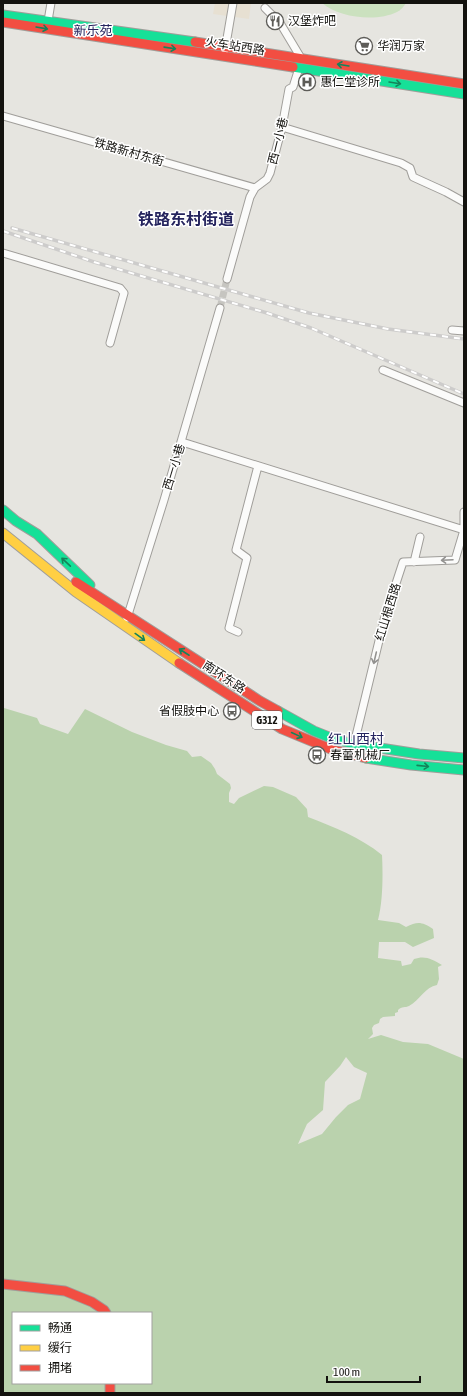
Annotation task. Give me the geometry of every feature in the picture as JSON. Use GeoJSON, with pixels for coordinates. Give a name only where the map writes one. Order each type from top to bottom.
{"type":"FeatureCollection","features":[{"type":"Feature","properties":{"kind":"main road","name":"火车站西路"},"geometry":{"type":"LineString","coordinates":[[3,15],[48,21],[300,63],[464,94]]}},
{"type":"Feature","properties":{"kind":"main road","name":"火车站西路"},"geometry":{"type":"LineString","coordinates":[[3,22],[77,35],[225,51]]}},
{"type":"Feature","properties":{"kind":"main road","name":"火车站西路"},"geometry":{"type":"LineString","coordinates":[[300,63],[464,84]]}},
{"type":"Feature","properties":{"kind":"main road"},"geometry":{"type":"LineString","coordinates":[[3,510],[16,521],[37,534],[104,599]]}},
{"type":"Feature","properties":{"kind":"main road","name":"南环东路"},"geometry":{"type":"LineString","coordinates":[[3,524],[97,606],[163,653],[216,685],[252,711],[282,729],[333,750],[370,759],[464,770]]}},
{"type":"Feature","properties":{"kind":"main road","name":"南环东路"},"geometry":{"type":"LineString","coordinates":[[3,533],[79,590],[104,599],[253,696],[289,718],[334,740],[419,754],[464,758]]}},
{"type":"Feature","properties":{"kind":"main road"},"geometry":{"type":"LineString","coordinates":[[3,542],[75,601],[97,606]]}},
{"type":"Feature","properties":{"kind":"main road"},"geometry":{"type":"LineString","coordinates":[[3,1284],[65,1291],[92,1302],[105,1312]]}},
{"type":"Feature","properties":{"kind":"street"},"geometry":{"type":"LineString","coordinates":[[48,21],[51,3]]}},
{"type":"Feature","properties":{"kind":"street"},"geometry":{"type":"LineString","coordinates":[[225,51],[233,3]]}},
{"type":"Feature","properties":{"kind":"street"},"geometry":{"type":"LineString","coordinates":[[265,8],[280,23],[300,63]]}},
{"type":"Feature","properties":{"kind":"street","name":"西一小巷"},"geometry":{"type":"LineString","coordinates":[[227,279],[250,197],[255,188],[267,179],[270,173],[282,127],[289,89],[293,86],[300,63]]}},
{"type":"Feature","properties":{"kind":"street","name":"铁路新村东街"},"geometry":{"type":"LineString","coordinates":[[3,116],[255,188]]}},
{"type":"Feature","properties":{"kind":"street"},"geometry":{"type":"LineString","coordinates":[[282,127],[401,163],[410,168],[413,177],[464,202]]}},
{"type":"Feature","properties":{"kind":"street"},"geometry":{"type":"LineString","coordinates":[[3,253],[120,288],[124,292],[110,343]]}},
{"type":"Feature","properties":{"kind":"street","name":"西一小巷"},"geometry":{"type":"LineString","coordinates":[[124,625],[182,442],[220,308]]}},
{"type":"Feature","properties":{"kind":"street"},"geometry":{"type":"LineString","coordinates":[[452,330],[464,331]]}},
{"type":"Feature","properties":{"kind":"street"},"geometry":{"type":"LineString","coordinates":[[383,370],[464,403]]}},
{"type":"Feature","properties":{"kind":"street"},"geometry":{"type":"LineString","coordinates":[[182,442],[464,530],[464,512]]}},
{"type":"Feature","properties":{"kind":"street"},"geometry":{"type":"LineString","coordinates":[[238,632],[229,628],[247,558],[236,550],[258,466]]}},
{"type":"Feature","properties":{"kind":"street","name":"红山根西路"},"geometry":{"type":"LineString","coordinates":[[354,744],[384,620],[403,562],[455,560],[464,530]]}},
{"type":"Feature","properties":{"kind":"street"},"geometry":{"type":"LineString","coordinates":[[414,562],[420,537]]}},
{"type":"Feature","properties":{"kind":"shaded area"},"geometry":{"type":"Polygon","coordinates":[[[215,3],[251,3],[249,19],[213,14],[215,3]]]}},
{"type":"Feature","properties":{"kind":"green space"},"geometry":{"type":"Polygon","coordinates":[[[322,3],[406,3],[397,12],[389,15],[369,18],[338,12],[322,3]]]}},
{"type":"Feature","properties":{"kind":"green space"},"geometry":{"type":"Polygon","coordinates":[[[3,703],[4,708],[37,718],[40,724],[68,734],[85,709],[132,732],[187,751],[192,757],[201,756],[211,763],[217,774],[230,784],[231,788],[229,793],[229,802],[234,804],[239,798],[264,786],[273,787],[296,797],[307,809],[308,817],[356,838],[382,855],[382,896],[378,920],[399,923],[406,927],[420,923],[433,929],[434,938],[413,947],[405,942],[379,942],[378,958],[401,961],[402,966],[411,964],[414,959],[418,958],[432,959],[442,965],[438,967],[439,979],[437,985],[429,988],[409,1006],[399,1009],[398,1012],[395,1013],[395,1016],[383,1017],[380,1019],[379,1023],[374,1025],[372,1028],[373,1034],[368,1039],[381,1035],[403,1042],[428,1044],[464,1059],[464,1393],[3,1393],[3,703]],[[346,1057],[325,1082],[323,1110],[307,1124],[298,1144],[322,1134],[348,1105],[360,1099],[367,1073],[354,1067],[346,1057]]]}},
{"type":"Feature","properties":{"kind":"tunnel"},"geometry":{"type":"LineString","coordinates":[[220,308],[227,279]]}},
{"type":"Feature","properties":{"kind":"railway"},"geometry":{"type":"LineString","coordinates":[[12,228],[309,313],[388,329],[464,339]]}},
{"type":"Feature","properties":{"kind":"railway"},"geometry":{"type":"LineString","coordinates":[[3,231],[94,262],[267,313],[311,328],[464,394]]}},
{"type":"Feature","properties":{"kind":"traffic: fast"},"geometry":{"type":"LineString","coordinates":[[3,15],[195,42]]}},
{"type":"Feature","properties":{"kind":"traffic: fast"},"geometry":{"type":"LineString","coordinates":[[293,67],[464,94]]}},
{"type":"Feature","properties":{"kind":"traffic: fast"},"geometry":{"type":"LineString","coordinates":[[3,510],[16,521],[37,534],[90,585]]}},
{"type":"Feature","properties":{"kind":"traffic: fast"},"geometry":{"type":"LineString","coordinates":[[278,711],[314,731],[334,739],[354,744],[419,754],[464,758]]}},
{"type":"Feature","properties":{"kind":"traffic: fast"},"geometry":{"type":"LineString","coordinates":[[366,758],[411,765],[464,770]]}},
{"type":"Feature","properties":{"kind":"traffic: slow"},"geometry":{"type":"LineString","coordinates":[[3,533],[76,592],[179,663]]}},
{"type":"Feature","properties":{"kind":"traffic: jam"},"geometry":{"type":"LineString","coordinates":[[3,22],[293,67]]}},
{"type":"Feature","properties":{"kind":"traffic: jam"},"geometry":{"type":"LineString","coordinates":[[195,42],[464,84]]}},
{"type":"Feature","properties":{"kind":"traffic: jam"},"geometry":{"type":"LineString","coordinates":[[76,582],[260,701],[278,711]]}},
{"type":"Feature","properties":{"kind":"traffic: jam"},"geometry":{"type":"LineString","coordinates":[[179,663],[282,729],[333,750],[366,758]]}},
{"type":"Feature","properties":{"kind":"traffic: jam"},"geometry":{"type":"LineString","coordinates":[[3,1284],[65,1291],[92,1302],[105,1312]]}},
{"type":"Feature","properties":{"kind":"traffic: jam"},"geometry":{"type":"LineString","coordinates":[[110,1384],[110,1393]]}},
{"type":"Feature","properties":{"kind":"place","name":"汉堡炸吧"},"geometry":{"type":"Point","coordinates":[275,21]}},
{"type":"Feature","properties":{"kind":"place","name":"华润万家"},"geometry":{"type":"Point","coordinates":[364,46]}},
{"type":"Feature","properties":{"kind":"place","name":"惠仁堂诊所"},"geometry":{"type":"Point","coordinates":[307,82]}},
{"type":"Feature","properties":{"kind":"place","name":"省假肢中心"},"geometry":{"type":"Point","coordinates":[232,711]}},
{"type":"Feature","properties":{"kind":"place","name":"春蕾机械厂"},"geometry":{"type":"Point","coordinates":[317,755]}},
{"type":"Feature","properties":{"kind":"district","name":"新乐苑"},"geometry":{"type":"Point","coordinates":[93,30]}},
{"type":"Feature","properties":{"kind":"district","name":"铁路东村街道"},"geometry":{"type":"Point","coordinates":[186,219]}},
{"type":"Feature","properties":{"kind":"district","name":"红山西村"},"geometry":{"type":"Point","coordinates":[356,739]}}]}
